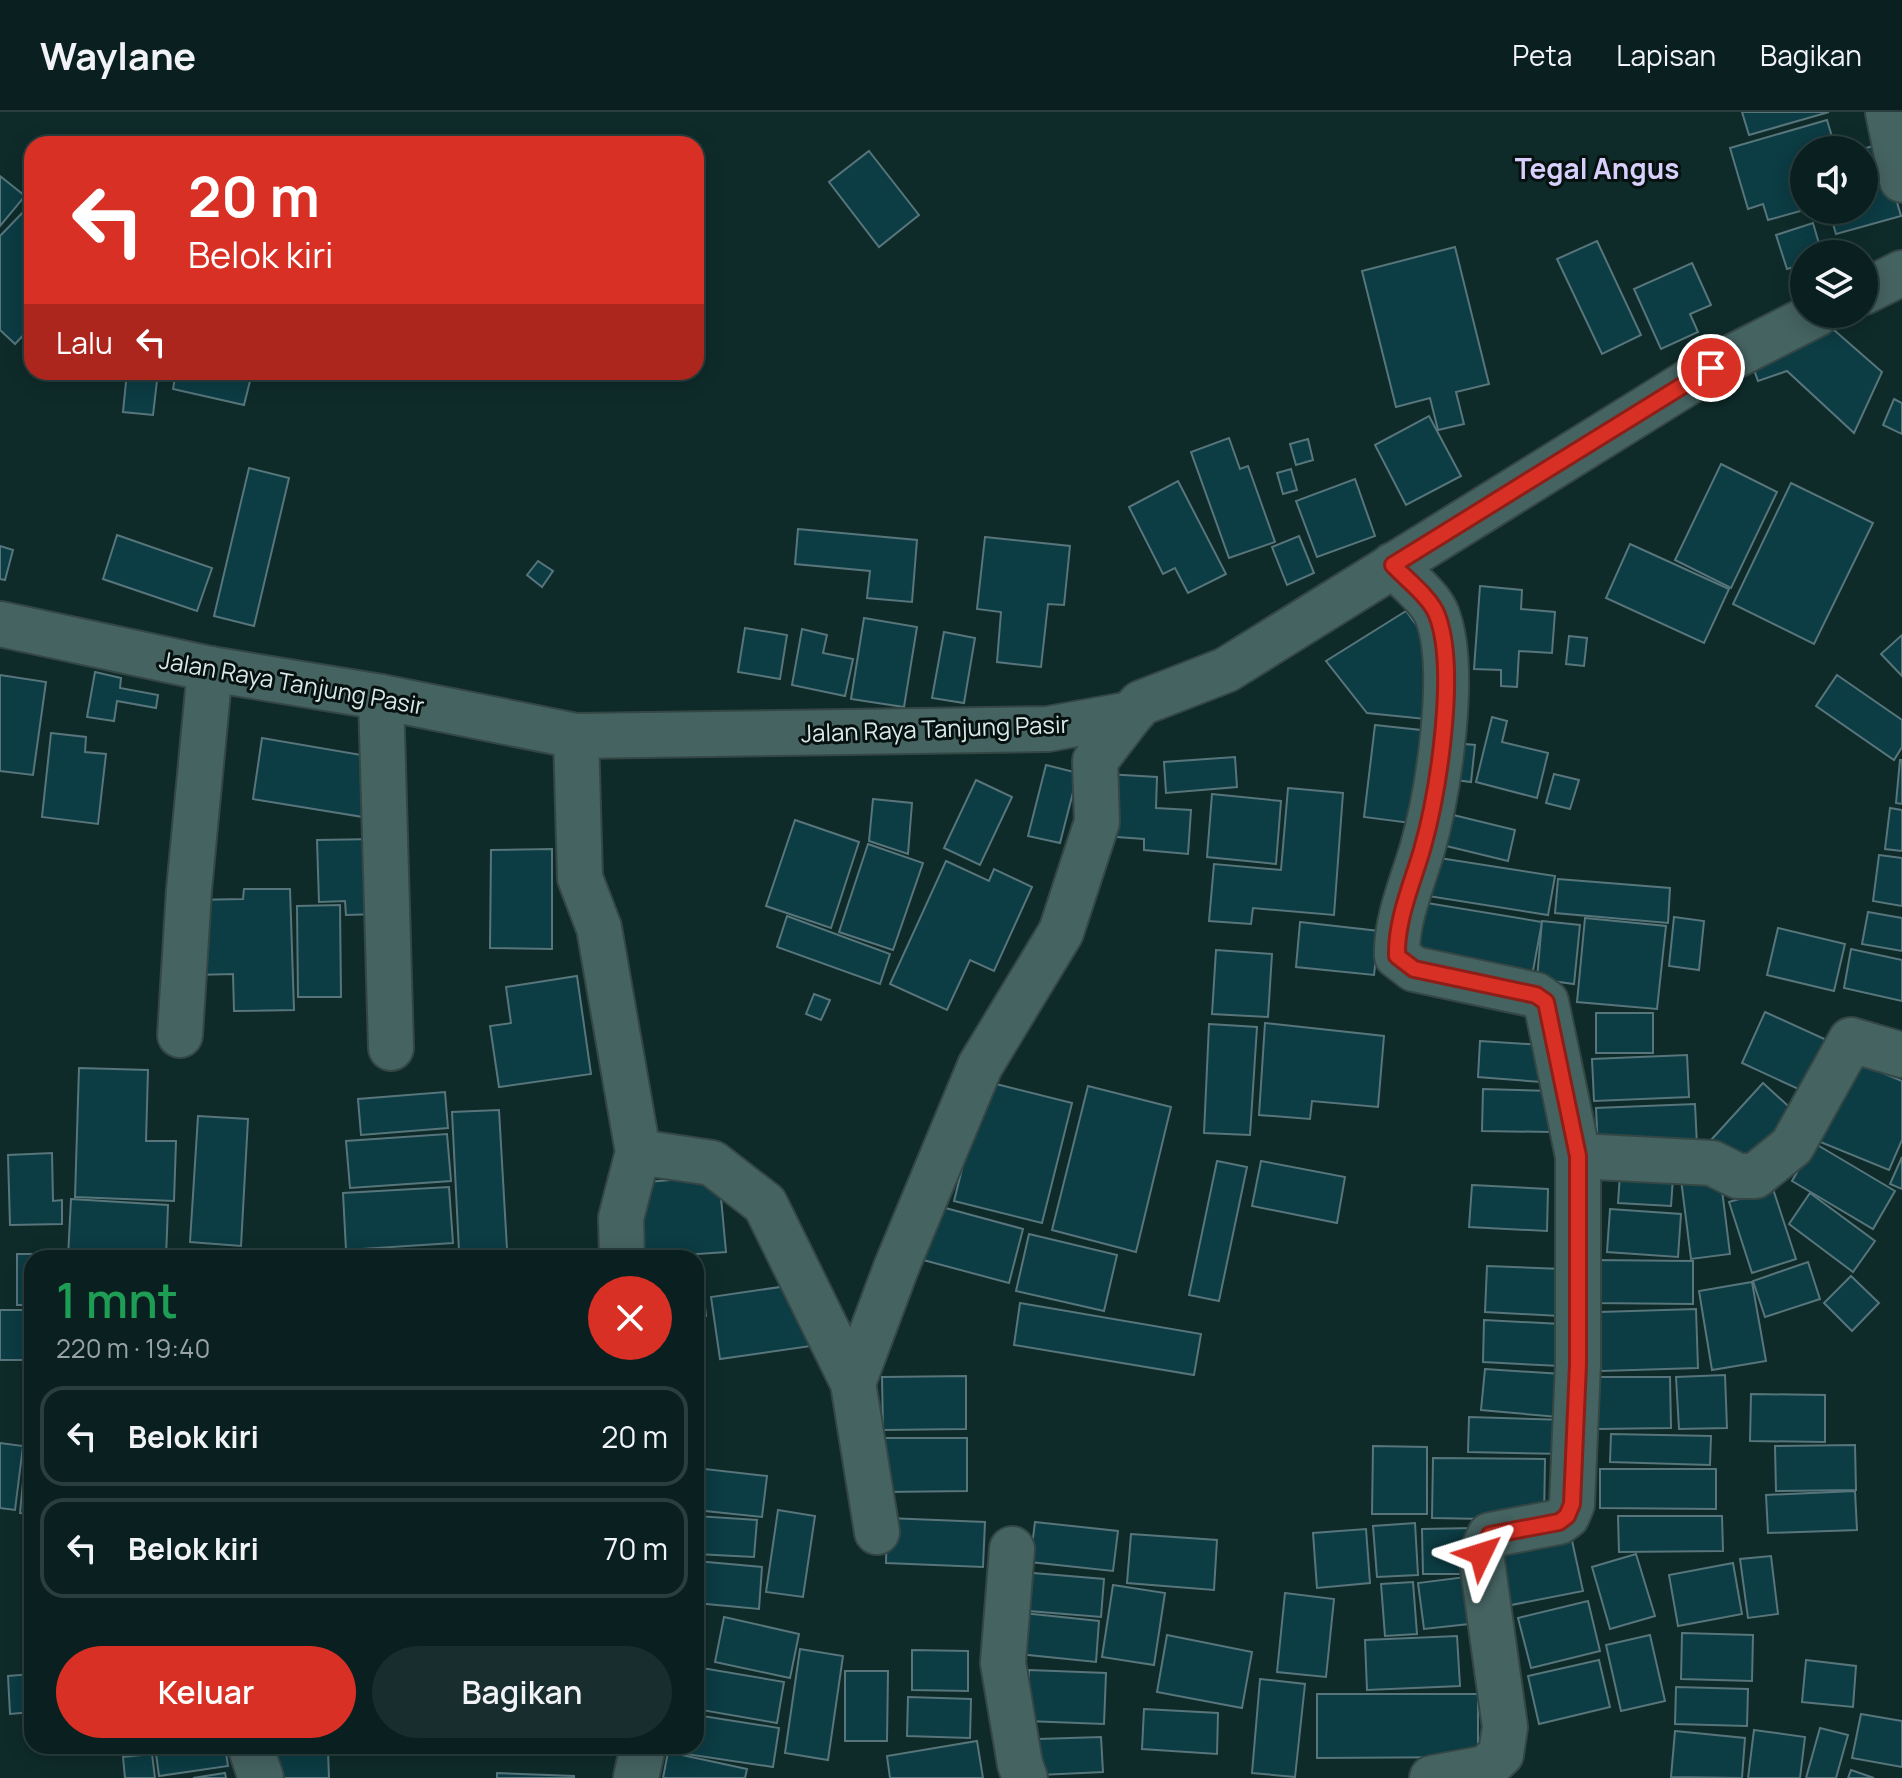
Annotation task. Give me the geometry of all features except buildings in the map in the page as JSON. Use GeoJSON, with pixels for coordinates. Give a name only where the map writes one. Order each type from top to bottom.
{"type":"FeatureCollection","features":[{"type":"Feature","properties":{"kind":"street"},"geometry":{"type":"LineString","coordinates":[[1888,112],[1902,180]]}},
{"type":"Feature","properties":{"kind":"street"},"geometry":{"type":"LineString","coordinates":[[1878,285],[1902,273]]}},
{"type":"Feature","properties":{"kind":"street","name":"Jalan Raya Tanjung Pasir"},"geometry":{"type":"LineString","coordinates":[[0,624],[210,669],[381,697],[576,736],[1048,729],[1131,714],[1141,703],[1226,670],[1711,368],[1790,328]]}},
{"type":"Feature","properties":{"kind":"street"},"geometry":{"type":"LineString","coordinates":[[1393,565],[1437,613],[1447,667],[1447,710],[1427,827],[1398,929],[1397,956],[1414,969],[1536,995],[1546,1002],[1578,1156],[1578,1364],[1572,1504],[1567,1516],[1559,1522],[1490,1535],[1483,1544],[1481,1554],[1505,1727],[1501,1754],[1486,1768],[1432,1778]]}},
{"type":"Feature","properties":{"kind":"street"},"geometry":{"type":"LineString","coordinates":[[180,1035],[189,890],[210,669]]}},
{"type":"Feature","properties":{"kind":"street"},"geometry":{"type":"LineString","coordinates":[[381,697],[391,1048]]}},
{"type":"Feature","properties":{"kind":"street"},"geometry":{"type":"LineString","coordinates":[[853,1383],[896,1268],[980,1066],[1061,932],[1097,822],[1095,761],[1131,714]]}},
{"type":"Feature","properties":{"kind":"street"},"geometry":{"type":"LineString","coordinates":[[576,736],[580,878],[599,928],[638,1152],[621,1218],[622,1250]]}},
{"type":"Feature","properties":{"kind":"street"},"geometry":{"type":"LineString","coordinates":[[1578,1156],[1712,1163],[1738,1176],[1755,1176],[1792,1146],[1851,1040],[1902,1055]]}},
{"type":"Feature","properties":{"kind":"street"},"geometry":{"type":"LineString","coordinates":[[638,1152],[712,1163],[765,1204],[853,1383],[877,1532]]}},
{"type":"Feature","properties":{"kind":"street"},"geometry":{"type":"LineString","coordinates":[[1012,1549],[1003,1663],[1025,1778]]}},
{"type":"Feature","properties":{"kind":"street"},"geometry":{"type":"LineString","coordinates":[[253,1754],[261,1778]]}},
{"type":"Feature","properties":{"kind":"street"},"geometry":{"type":"LineString","coordinates":[[636,1778],[641,1754]]}},
{"type":"Feature","properties":{"kind":"district","name":"Tegal Angus"},"geometry":{"type":"Point","coordinates":[1597,168]}},
{"type":"Feature","properties":{"kind":"route"},"geometry":{"type":"LineString","coordinates":[[1481,1554],[1483,1544],[1490,1535],[1559,1522],[1567,1516],[1572,1504],[1578,1364],[1578,1156],[1546,1002],[1536,995],[1414,969],[1403,964],[1397,956],[1398,929],[1429,815],[1447,710],[1447,667],[1437,613],[1393,565],[1711,368]]}}]}
